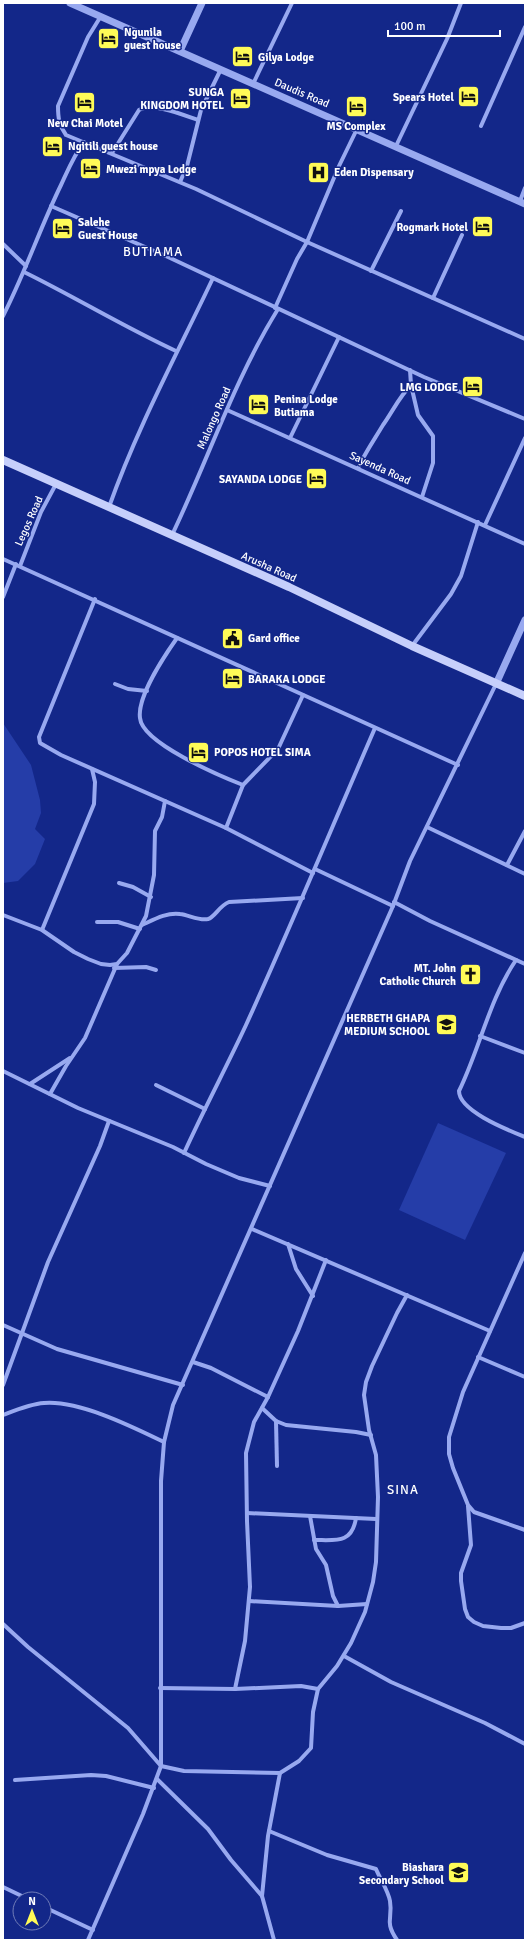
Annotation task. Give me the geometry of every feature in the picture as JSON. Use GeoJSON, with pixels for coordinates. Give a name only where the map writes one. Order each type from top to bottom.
{"type":"FeatureCollection","features":[{"type":"Feature","properties":{"kind":"main road","name":"Arusha Road"},"geometry":{"type":"LineString","coordinates":[[3,460],[290,587],[412,646],[525,696]]}},
{"type":"Feature","properties":{"kind":"street","name":"Daudis Road"},"geometry":{"type":"LineString","coordinates":[[70,3],[522,202]]}},
{"type":"Feature","properties":{"kind":"street"},"geometry":{"type":"LineString","coordinates":[[180,51],[202,3]]}},
{"type":"Feature","properties":{"kind":"street"},"geometry":{"type":"LineString","coordinates":[[253,84],[292,3]]}},
{"type":"Feature","properties":{"kind":"street"},"geometry":{"type":"LineString","coordinates":[[396,146],[446,39],[461,3]]}},
{"type":"Feature","properties":{"kind":"street"},"geometry":{"type":"LineString","coordinates":[[101,16],[88,38],[58,106],[60,127],[66,135],[180,182],[307,242],[525,339]]}},
{"type":"Feature","properties":{"kind":"street"},"geometry":{"type":"LineString","coordinates":[[481,126],[525,27]]}},
{"type":"Feature","properties":{"kind":"street"},"geometry":{"type":"LineString","coordinates":[[180,182],[190,153],[198,120],[207,96],[220,70]]}},
{"type":"Feature","properties":{"kind":"street"},"geometry":{"type":"LineString","coordinates":[[112,153],[139,110],[145,106],[198,120]]}},
{"type":"Feature","properties":{"kind":"street","name":"Malongo Road"},"geometry":{"type":"LineString","coordinates":[[172,536],[227,410],[276,308],[297,259],[307,242],[339,166],[357,129]]}},
{"type":"Feature","properties":{"kind":"street"},"geometry":{"type":"LineString","coordinates":[[3,316],[24,272],[51,206],[77,151],[84,142]]}},
{"type":"Feature","properties":{"kind":"street"},"geometry":{"type":"LineString","coordinates":[[522,202],[525,188]]}},
{"type":"Feature","properties":{"kind":"street"},"geometry":{"type":"LineString","coordinates":[[51,206],[213,278],[410,370],[525,419]]}},
{"type":"Feature","properties":{"kind":"street"},"geometry":{"type":"LineString","coordinates":[[371,271],[401,211]]}},
{"type":"Feature","properties":{"kind":"street"},"geometry":{"type":"LineString","coordinates":[[433,298],[462,235]]}},
{"type":"Feature","properties":{"kind":"street"},"geometry":{"type":"LineString","coordinates":[[3,244],[26,266]]}},
{"type":"Feature","properties":{"kind":"street"},"geometry":{"type":"LineString","coordinates":[[24,272],[88,304],[132,330],[176,351]]}},
{"type":"Feature","properties":{"kind":"street"},"geometry":{"type":"LineString","coordinates":[[109,507],[129,454],[176,351],[213,278]]}},
{"type":"Feature","properties":{"kind":"street"},"geometry":{"type":"LineString","coordinates":[[290,438],[339,337]]}},
{"type":"Feature","properties":{"kind":"street"},"geometry":{"type":"LineString","coordinates":[[410,370],[411,385],[418,415],[433,436],[433,463],[422,497]]}},
{"type":"Feature","properties":{"kind":"street"},"geometry":{"type":"LineString","coordinates":[[358,468],[367,448],[384,425],[400,396],[411,385]]}},
{"type":"Feature","properties":{"kind":"street","name":"Sayenda Road"},"geometry":{"type":"LineString","coordinates":[[227,410],[525,544]]}},
{"type":"Feature","properties":{"kind":"street"},"geometry":{"type":"LineString","coordinates":[[485,525],[525,438]]}},
{"type":"Feature","properties":{"kind":"street","name":"Legos Road"},"geometry":{"type":"LineString","coordinates":[[3,597],[41,512],[56,484]]}},
{"type":"Feature","properties":{"kind":"street"},"geometry":{"type":"LineString","coordinates":[[412,646],[451,594],[461,576],[478,522]]}},
{"type":"Feature","properties":{"kind":"street"},"geometry":{"type":"LineString","coordinates":[[3,559],[95,599],[177,638],[244,666],[303,695],[458,765]]}},
{"type":"Feature","properties":{"kind":"street"},"geometry":{"type":"LineString","coordinates":[[95,599],[52,701],[39,740],[48,748],[226,828],[314,871],[394,904],[525,964]]}},
{"type":"Feature","properties":{"kind":"street"},"geometry":{"type":"LineString","coordinates":[[88,1940],[154,1788],[161,1766],[161,1480],[164,1442],[173,1405],[252,1229],[394,904],[410,861],[458,765],[525,620]]}},
{"type":"Feature","properties":{"kind":"street"},"geometry":{"type":"LineString","coordinates":[[177,638],[154,673],[139,716],[141,724],[146,732],[176,752],[218,775],[243,784]]}},
{"type":"Feature","properties":{"kind":"street"},"geometry":{"type":"LineString","coordinates":[[115,684],[128,689],[147,691]]}},
{"type":"Feature","properties":{"kind":"street"},"geometry":{"type":"LineString","coordinates":[[226,828],[243,784],[278,749],[303,695]]}},
{"type":"Feature","properties":{"kind":"street"},"geometry":{"type":"LineString","coordinates":[[184,1153],[234,1051],[303,898],[375,728]]}},
{"type":"Feature","properties":{"kind":"street"},"geometry":{"type":"LineString","coordinates":[[42,930],[94,804],[96,793],[92,769]]}},
{"type":"Feature","properties":{"kind":"street"},"geometry":{"type":"LineString","coordinates":[[50,1094],[72,1056],[85,1038],[114,968],[127,953],[141,927],[151,897],[154,874],[155,831],[162,817],[165,801]]}},
{"type":"Feature","properties":{"kind":"street"},"geometry":{"type":"LineString","coordinates":[[427,827],[525,874]]}},
{"type":"Feature","properties":{"kind":"street"},"geometry":{"type":"LineString","coordinates":[[507,865],[525,831]]}},
{"type":"Feature","properties":{"kind":"street"},"geometry":{"type":"LineString","coordinates":[[119,883],[138,890],[151,897]]}},
{"type":"Feature","properties":{"kind":"street"},"geometry":{"type":"LineString","coordinates":[[98,922],[118,922],[141,927],[171,914],[180,914],[206,919],[212,917],[222,905],[229,902],[303,898]]}},
{"type":"Feature","properties":{"kind":"street"},"geometry":{"type":"LineString","coordinates":[[3,921],[5,916],[42,930],[74,952],[101,964],[117,964]]}},
{"type":"Feature","properties":{"kind":"street"},"geometry":{"type":"LineString","coordinates":[[516,960],[506,975],[480,1036],[459,1091],[459,1097],[465,1105],[496,1125],[525,1137]]}},
{"type":"Feature","properties":{"kind":"street"},"geometry":{"type":"LineString","coordinates":[[114,968],[146,967],[156,970]]}},
{"type":"Feature","properties":{"kind":"street"},"geometry":{"type":"LineString","coordinates":[[480,1036],[525,1053]]}},
{"type":"Feature","properties":{"kind":"street"},"geometry":{"type":"LineString","coordinates":[[30,1084],[72,1056]]}},
{"type":"Feature","properties":{"kind":"street"},"geometry":{"type":"LineString","coordinates":[[3,1071],[50,1094],[206,1164],[239,1178],[270,1186]]}},
{"type":"Feature","properties":{"kind":"street"},"geometry":{"type":"LineString","coordinates":[[156,1085],[205,1109]]}},
{"type":"Feature","properties":{"kind":"street"},"geometry":{"type":"LineString","coordinates":[[3,1385],[48,1262],[100,1146],[109,1121]]}},
{"type":"Feature","properties":{"kind":"street"},"geometry":{"type":"LineString","coordinates":[[252,1229],[490,1331]]}},
{"type":"Feature","properties":{"kind":"street"},"geometry":{"type":"LineString","coordinates":[[288,1244],[296,1269],[312,1296]]}},
{"type":"Feature","properties":{"kind":"street"},"geometry":{"type":"LineString","coordinates":[[525,1254],[463,1392],[449,1437],[453,1468],[468,1505],[471,1545],[461,1572],[465,1609],[468,1617],[474,1622],[483,1626],[501,1628],[511,1628],[525,1623]]}},
{"type":"Feature","properties":{"kind":"street"},"geometry":{"type":"LineString","coordinates":[[235,1689],[245,1641],[250,1587],[246,1453],[254,1422],[268,1397],[326,1260]]}},
{"type":"Feature","properties":{"kind":"street"},"geometry":{"type":"LineString","coordinates":[[3,1624],[28,1647],[128,1728],[161,1766],[184,1771],[280,1773],[299,1761],[311,1748],[313,1712],[318,1689],[344,1656],[367,1604],[376,1562],[376,1455],[364,1395],[366,1382],[387,1333],[407,1295]]}},
{"type":"Feature","properties":{"kind":"street"},"geometry":{"type":"LineString","coordinates":[[3,1325],[57,1349],[183,1385]]}},
{"type":"Feature","properties":{"kind":"street"},"geometry":{"type":"LineString","coordinates":[[478,1357],[525,1377]]}},
{"type":"Feature","properties":{"kind":"street"},"geometry":{"type":"LineString","coordinates":[[193,1362],[211,1368],[268,1397]]}},
{"type":"Feature","properties":{"kind":"street"},"geometry":{"type":"LineString","coordinates":[[3,1415],[27,1406],[45,1403],[64,1404],[85,1409],[140,1430],[164,1442]]}},
{"type":"Feature","properties":{"kind":"street"},"geometry":{"type":"LineString","coordinates":[[262,1408],[276,1421],[298,1427],[356,1432],[371,1436]]}},
{"type":"Feature","properties":{"kind":"street"},"geometry":{"type":"LineString","coordinates":[[276,1421],[277,1466]]}},
{"type":"Feature","properties":{"kind":"street"},"geometry":{"type":"LineString","coordinates":[[468,1505],[474,1512],[525,1530]]}},
{"type":"Feature","properties":{"kind":"street"},"geometry":{"type":"LineString","coordinates":[[247,1513],[376,1519]]}},
{"type":"Feature","properties":{"kind":"street"},"geometry":{"type":"LineString","coordinates":[[310,1516],[316,1549],[326,1565],[333,1596],[338,1606]]}},
{"type":"Feature","properties":{"kind":"street"},"geometry":{"type":"LineString","coordinates":[[314,1540],[337,1540],[349,1535],[354,1528],[356,1518]]}},
{"type":"Feature","properties":{"kind":"street"},"geometry":{"type":"LineString","coordinates":[[248,1601],[338,1606],[367,1604]]}},
{"type":"Feature","properties":{"kind":"street"},"geometry":{"type":"LineString","coordinates":[[344,1656],[391,1682],[485,1722],[525,1744]]}},
{"type":"Feature","properties":{"kind":"street"},"geometry":{"type":"LineString","coordinates":[[160,1688],[235,1689],[301,1686],[318,1689]]}},
{"type":"Feature","properties":{"kind":"street"},"geometry":{"type":"LineString","coordinates":[[274,1940],[262,1896],[269,1831],[280,1773]]}},
{"type":"Feature","properties":{"kind":"street"},"geometry":{"type":"LineString","coordinates":[[15,1780],[91,1775],[106,1776],[154,1788]]}},
{"type":"Feature","properties":{"kind":"street"},"geometry":{"type":"LineString","coordinates":[[157,1779],[208,1829],[230,1860],[262,1896]]}},
{"type":"Feature","properties":{"kind":"street"},"geometry":{"type":"LineString","coordinates":[[269,1831],[327,1855],[376,1869],[389,1898],[390,1928],[397,1940]]}},
{"type":"Feature","properties":{"kind":"street"},"geometry":{"type":"LineString","coordinates":[[52,1911],[93,1930]]}},
{"type":"Feature","properties":{"kind":"shaded area"},"geometry":{"type":"Polygon","coordinates":[[[3,723],[31,765],[40,800],[41,813],[35,829],[45,839],[35,864],[18,881],[3,883],[3,723]]]}},
{"type":"Feature","properties":{"kind":"shaded area"},"geometry":{"type":"Polygon","coordinates":[[[438,1123],[506,1153],[465,1240],[399,1210],[438,1123]]]}},
{"type":"Feature","properties":{"kind":"place","name":"Ngunila guest house"},"geometry":{"type":"Point","coordinates":[109,38]}},
{"type":"Feature","properties":{"kind":"place","name":"Gilya Lodge"},"geometry":{"type":"Point","coordinates":[243,57]}},
{"type":"Feature","properties":{"kind":"place","name":"Spears Hotel"},"geometry":{"type":"Point","coordinates":[469,97]}},
{"type":"Feature","properties":{"kind":"place","name":"SUNGA KINGDOM HOTEL"},"geometry":{"type":"Point","coordinates":[240,98]}},
{"type":"Feature","properties":{"kind":"place","name":"New Chai Motel"},"geometry":{"type":"Point","coordinates":[85,103]}},
{"type":"Feature","properties":{"kind":"place","name":"MS Complex"},"geometry":{"type":"Point","coordinates":[356,106]}},
{"type":"Feature","properties":{"kind":"place","name":"Ngitili guest house"},"geometry":{"type":"Point","coordinates":[53,146]}},
{"type":"Feature","properties":{"kind":"place","name":"Mwezi mpya Lodge"},"geometry":{"type":"Point","coordinates":[90,169]}},
{"type":"Feature","properties":{"kind":"place","name":"Eden Dispensary"},"geometry":{"type":"Point","coordinates":[318,172]}},
{"type":"Feature","properties":{"kind":"place","name":"Rogmark Hotel"},"geometry":{"type":"Point","coordinates":[483,227]}},
{"type":"Feature","properties":{"kind":"place","name":"Salehe Guest House"},"geometry":{"type":"Point","coordinates":[62,228]}},
{"type":"Feature","properties":{"kind":"place","name":"LMG LODGE"},"geometry":{"type":"Point","coordinates":[473,387]}},
{"type":"Feature","properties":{"kind":"place","name":"Penina Lodge Butiama"},"geometry":{"type":"Point","coordinates":[259,405]}},
{"type":"Feature","properties":{"kind":"place","name":"SAYANDA LODGE"},"geometry":{"type":"Point","coordinates":[317,479]}},
{"type":"Feature","properties":{"kind":"place","name":"Gard office"},"geometry":{"type":"Point","coordinates":[233,638]}},
{"type":"Feature","properties":{"kind":"place","name":"BARAKA LODGE"},"geometry":{"type":"Point","coordinates":[233,679]}},
{"type":"Feature","properties":{"kind":"place","name":"POPOS HOTEL SIMA"},"geometry":{"type":"Point","coordinates":[198,752]}},
{"type":"Feature","properties":{"kind":"place","name":"MT. John Catholic Church"},"geometry":{"type":"Point","coordinates":[471,974]}},
{"type":"Feature","properties":{"kind":"place","name":"HERBETH GHAPA MEDIUM SCHOOL"},"geometry":{"type":"Point","coordinates":[446,1024]}},
{"type":"Feature","properties":{"kind":"place","name":"Biashara Secondary School"},"geometry":{"type":"Point","coordinates":[459,1873]}},
{"type":"Feature","properties":{"kind":"district","name":"BUTIAMA"},"geometry":{"type":"Point","coordinates":[153,252]}},
{"type":"Feature","properties":{"kind":"district","name":"SINA"},"geometry":{"type":"Point","coordinates":[403,1490]}}]}
